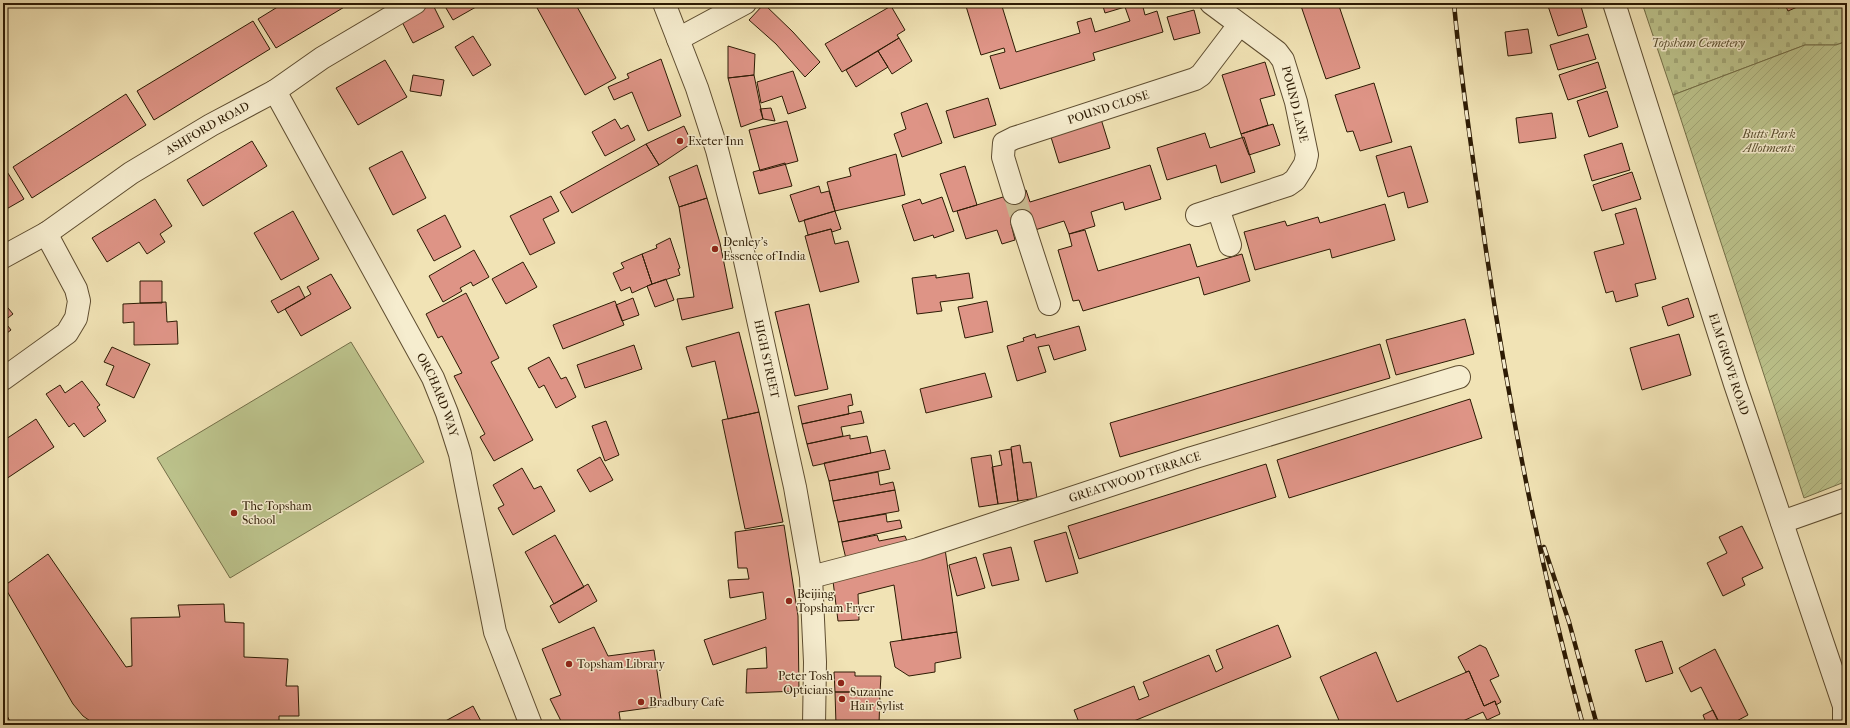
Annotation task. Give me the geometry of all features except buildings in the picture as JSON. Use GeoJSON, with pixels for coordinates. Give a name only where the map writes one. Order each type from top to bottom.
{"type":"FeatureCollection","features":[{"type":"Feature","properties":{"kind":"street","name":"ASHFORD ROAD"},"geometry":{"type":"LineString","coordinates":[[3,257],[47,233],[131,173],[211,125],[275,91],[322,58],[415,3]]}},
{"type":"Feature","properties":{"kind":"street","name":"HIGH STREET"},"geometry":{"type":"LineString","coordinates":[[664,3],[717,150],[742,247],[795,487],[811,577],[815,662],[814,725]]}},
{"type":"Feature","properties":{"kind":"street"},"geometry":{"type":"LineString","coordinates":[[678,39],[745,3]]}},
{"type":"Feature","properties":{"kind":"street","name":"POUND LANE"},"geometry":{"type":"LineString","coordinates":[[1197,215],[1288,185],[1301,172],[1307,155],[1296,102],[1283,60],[1277,52],[1211,3]]}},
{"type":"Feature","properties":{"kind":"street","name":"ELM GROVE ROAD"},"geometry":{"type":"LineString","coordinates":[[1614,3],[1733,376],[1845,712]]}},
{"type":"Feature","properties":{"kind":"street","name":"POUND CLOSE"},"geometry":{"type":"LineString","coordinates":[[1014,193],[1003,158],[1004,143],[1014,138],[1195,79],[1202,75],[1239,25]]}},
{"type":"Feature","properties":{"kind":"street","name":"ORCHARD WAY"},"geometry":{"type":"LineString","coordinates":[[275,91],[433,378],[460,454],[495,632],[531,725]]}},
{"type":"Feature","properties":{"kind":"street"},"geometry":{"type":"LineString","coordinates":[[1218,208],[1230,245]]}},
{"type":"Feature","properties":{"kind":"street"},"geometry":{"type":"LineString","coordinates":[[1022,221],[1050,304]]}},
{"type":"Feature","properties":{"kind":"street"},"geometry":{"type":"LineString","coordinates":[[3,379],[68,333],[76,318],[79,301],[76,289],[48,238],[47,233]]}},
{"type":"Feature","properties":{"kind":"street","name":"GREATWOOD TERRACE"},"geometry":{"type":"LineString","coordinates":[[811,577],[918,549],[1192,458],[1459,377]]}},
{"type":"Feature","properties":{"kind":"street"},"geometry":{"type":"LineString","coordinates":[[1782,522],[1847,499]]}},
{"type":"Feature","properties":{"kind":"green space","name":"Topsham Cemetery"},"geometry":{"type":"Polygon","coordinates":[[[1642,3],[1847,3],[1847,41],[1836,45],[1805,45],[1673,95],[1642,3]]]}},
{"type":"Feature","properties":{"kind":"green space","name":"Butts Park Allotments"},"geometry":{"type":"Polygon","coordinates":[[[1847,41],[1847,481],[1804,498],[1673,95],[1805,45],[1836,45],[1847,41]]]}},
{"type":"Feature","properties":{"kind":"green space"},"geometry":{"type":"Polygon","coordinates":[[[351,342],[424,462],[230,578],[157,458],[351,342]]]}},
{"type":"Feature","properties":{"kind":"tunnel"},"geometry":{"type":"LineString","coordinates":[[1014,193],[1022,221]]}},
{"type":"Feature","properties":{"kind":"railway"},"geometry":{"type":"LineString","coordinates":[[1454,3],[1462,80],[1489,273],[1511,403],[1523,468],[1551,597],[1583,725]]}},
{"type":"Feature","properties":{"kind":"railway"},"geometry":{"type":"LineString","coordinates":[[1544,547],[1569,622],[1597,725]]}},
{"type":"Feature","properties":{"kind":"place","name":"Exeter Inn"},"geometry":{"type":"Point","coordinates":[680,141]}},
{"type":"Feature","properties":{"kind":"place","name":"Denley's Essence of India"},"geometry":{"type":"Point","coordinates":[715,249]}},
{"type":"Feature","properties":{"kind":"place","name":"The Topsham School"},"geometry":{"type":"Point","coordinates":[234,513]}},
{"type":"Feature","properties":{"kind":"place","name":"Beijing Topsham Fryer"},"geometry":{"type":"Point","coordinates":[789,601]}},
{"type":"Feature","properties":{"kind":"place","name":"Topsham Library"},"geometry":{"type":"Point","coordinates":[569,664]}},
{"type":"Feature","properties":{"kind":"place","name":"Peter Tosh Opticians"},"geometry":{"type":"Point","coordinates":[841,683]}},
{"type":"Feature","properties":{"kind":"place","name":"Suzanne Hair Sylist"},"geometry":{"type":"Point","coordinates":[842,699]}},
{"type":"Feature","properties":{"kind":"place","name":"Bradbury Cafe"},"geometry":{"type":"Point","coordinates":[641,702]}}]}
